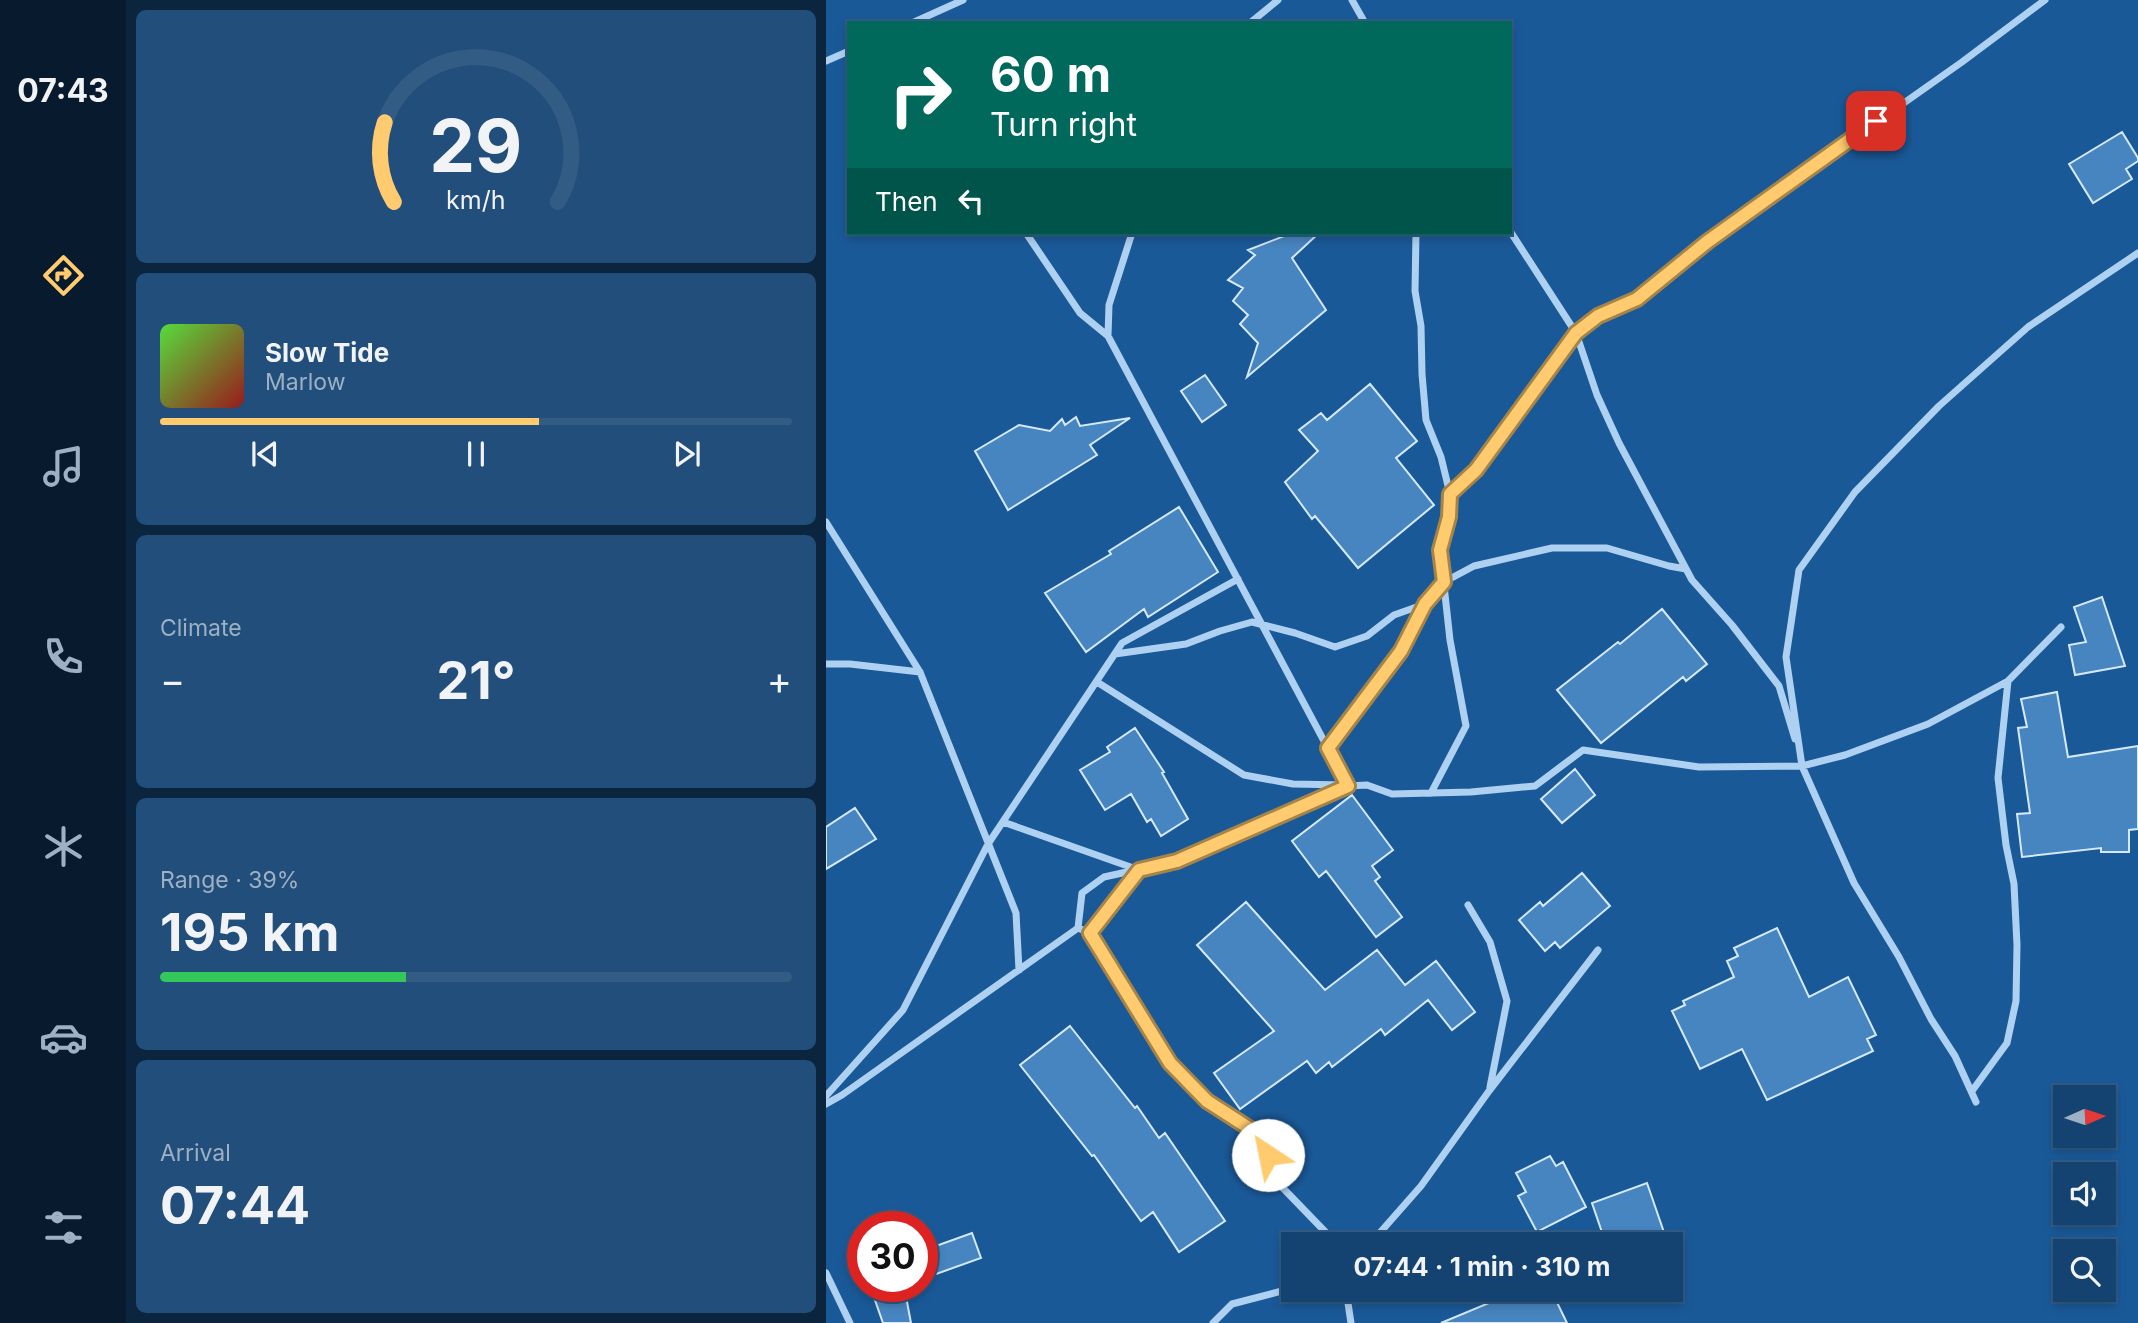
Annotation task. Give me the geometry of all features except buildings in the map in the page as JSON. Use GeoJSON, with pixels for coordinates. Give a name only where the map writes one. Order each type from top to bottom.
{"type":"FeatureCollection","features":[{"type":"Feature","properties":{"kind":"street"},"geometry":{"type":"LineString","coordinates":[[916,21],[963,0]]}},
{"type":"Feature","properties":{"kind":"street"},"geometry":{"type":"LineString","coordinates":[[1252,21],[1278,0]]}},
{"type":"Feature","properties":{"kind":"street"},"geometry":{"type":"LineString","coordinates":[[1352,0],[1364,21]]}},
{"type":"Feature","properties":{"kind":"street"},"geometry":{"type":"LineString","coordinates":[[1450,494],[1476,470],[1576,333],[1598,316],[1637,299],[1707,242],[2045,0]]}},
{"type":"Feature","properties":{"kind":"street"},"geometry":{"type":"LineString","coordinates":[[826,61],[847,52]]}},
{"type":"Feature","properties":{"kind":"street"},"geometry":{"type":"LineString","coordinates":[[1512,234],[1576,333],[1597,395],[1619,443],[1692,580],[1732,625],[1779,686],[1802,766],[1854,883],[1955,1056],[1976,1102]]}},
{"type":"Feature","properties":{"kind":"street"},"geometry":{"type":"LineString","coordinates":[[1027,235],[1080,313],[1108,336],[1348,786]]}},
{"type":"Feature","properties":{"kind":"street"},"geometry":{"type":"LineString","coordinates":[[1108,336],[1109,305],[1131,235]]}},
{"type":"Feature","properties":{"kind":"street"},"geometry":{"type":"LineString","coordinates":[[1416,235],[1415,291],[1421,326],[1426,420],[1441,457],[1450,494],[1449,517],[1440,550],[1450,640],[1466,726],[1431,793]]}},
{"type":"Feature","properties":{"kind":"street"},"geometry":{"type":"LineString","coordinates":[[1802,766],[1786,657],[1799,569],[1855,492],[1939,406],[2028,327],[2138,253]]}},
{"type":"Feature","properties":{"kind":"street"},"geometry":{"type":"LineString","coordinates":[[826,522],[920,672],[1016,913],[1018,970]]}},
{"type":"Feature","properties":{"kind":"street"},"geometry":{"type":"LineString","coordinates":[[1328,748],[1401,651],[1425,604],[1444,582],[1474,566],[1552,548],[1607,548],[1686,569]]}},
{"type":"Feature","properties":{"kind":"street"},"geometry":{"type":"LineString","coordinates":[[826,1096],[903,1010],[988,844],[1122,643],[1238,579]]}},
{"type":"Feature","properties":{"kind":"street"},"geometry":{"type":"LineString","coordinates":[[1115,654],[1186,644],[1252,622],[1295,633],[1335,648],[1367,636],[1394,615],[1425,604]]}},
{"type":"Feature","properties":{"kind":"street"},"geometry":{"type":"LineString","coordinates":[[1097,681],[1244,775],[1293,784],[1367,785],[1392,794],[1431,793],[1535,786],[1583,750],[1699,767],[1802,766],[1846,755],[1928,724],[2008,681],[2061,627]]}},
{"type":"Feature","properties":{"kind":"street"},"geometry":{"type":"LineString","coordinates":[[826,664],[920,672]]}},
{"type":"Feature","properties":{"kind":"street"},"geometry":{"type":"LineString","coordinates":[[1972,1091],[2007,1043],[2016,1001],[2014,884],[1998,778],[2008,681]]}},
{"type":"Feature","properties":{"kind":"street"},"geometry":{"type":"LineString","coordinates":[[826,1104],[1078,928],[1082,893],[1104,877],[1177,861],[1348,786]]}},
{"type":"Feature","properties":{"kind":"street"},"geometry":{"type":"LineString","coordinates":[[1003,822],[1139,870]]}},
{"type":"Feature","properties":{"kind":"street"},"geometry":{"type":"LineString","coordinates":[[1090,933],[1139,870]]}},
{"type":"Feature","properties":{"kind":"street"},"geometry":{"type":"LineString","coordinates":[[1468,905],[1490,942],[1507,1000],[1489,1091]]}},
{"type":"Feature","properties":{"kind":"street"},"geometry":{"type":"LineString","coordinates":[[1078,928],[1090,933],[1170,1063],[1207,1101],[1255,1132],[1280,1185],[1325,1232]]}},
{"type":"Feature","properties":{"kind":"street"},"geometry":{"type":"LineString","coordinates":[[1381,1232],[1421,1186],[1489,1091],[1598,950]]}},
{"type":"Feature","properties":{"kind":"street"},"geometry":{"type":"LineString","coordinates":[[826,1273],[849,1322]]}},
{"type":"Feature","properties":{"kind":"street"},"geometry":{"type":"LineString","coordinates":[[1213,1323],[1231,1304],[1281,1291]]}},
{"type":"Feature","properties":{"kind":"street"},"geometry":{"type":"LineString","coordinates":[[1348,1302],[1351,1323]]}},
{"type":"Feature","properties":{"kind":"route"},"geometry":{"type":"LineString","coordinates":[[1268,1155],[1255,1132],[1207,1101],[1170,1063],[1090,933],[1139,870],[1177,861],[1348,786],[1328,748],[1401,651],[1425,604],[1444,582],[1440,550],[1449,517],[1450,494],[1476,470],[1576,333],[1598,316],[1637,299],[1707,242],[1876,121]]}}]}
